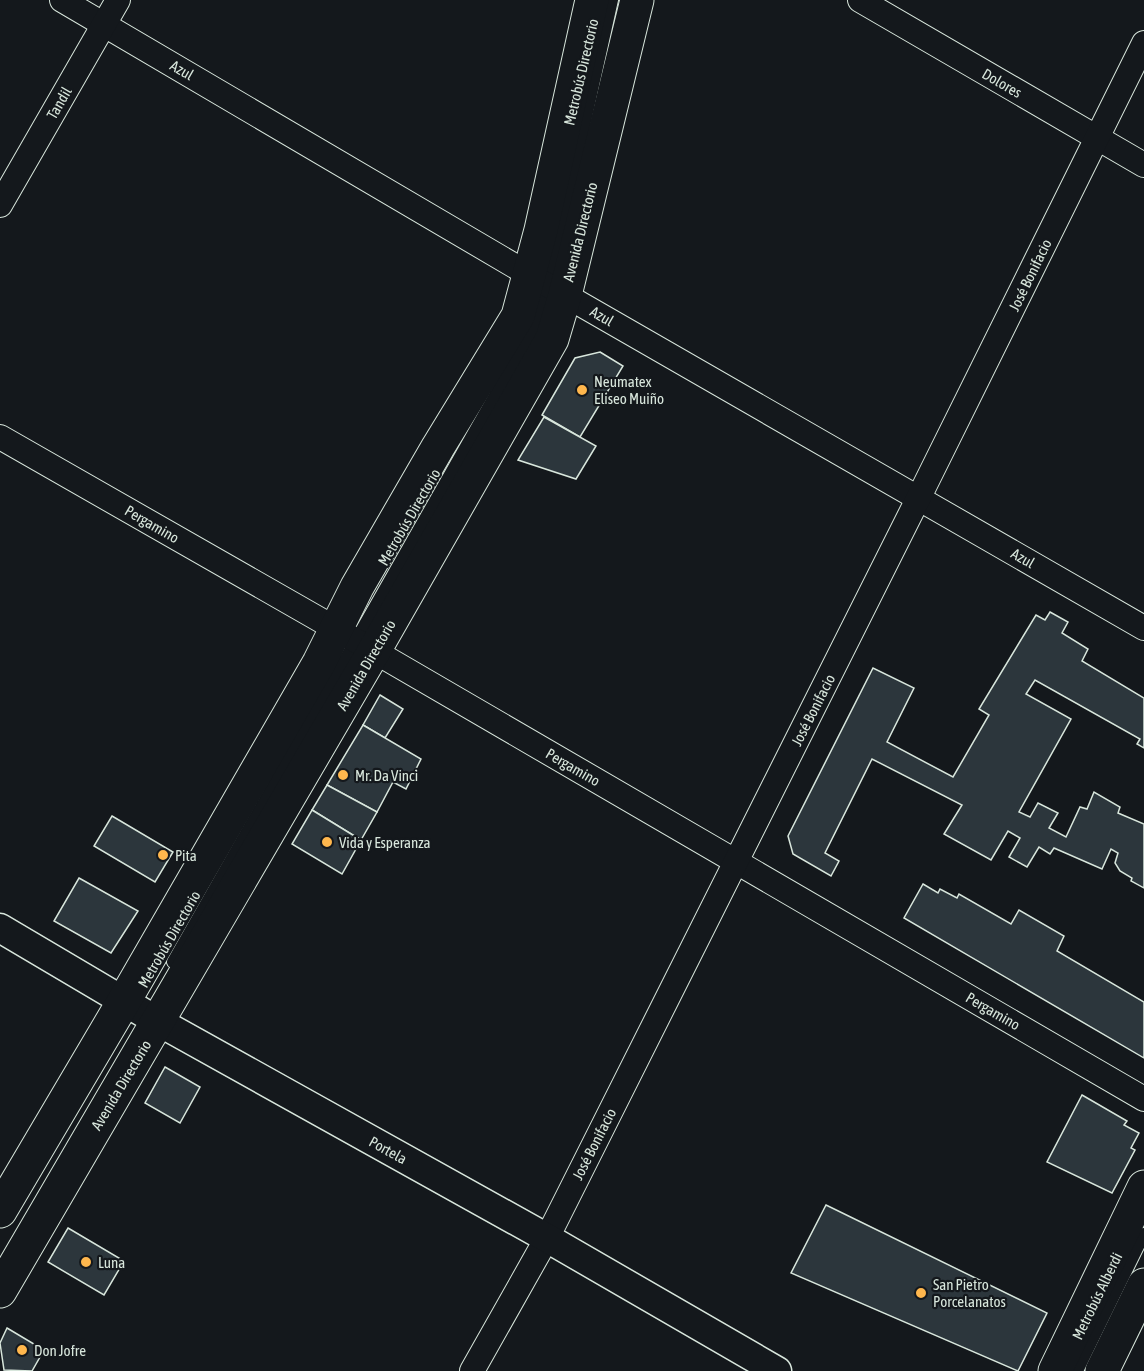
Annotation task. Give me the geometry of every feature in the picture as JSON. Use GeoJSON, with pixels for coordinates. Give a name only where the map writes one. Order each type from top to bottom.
{"type":"FeatureCollection","features":[{"type":"Feature","properties":{"kind":"main road","name":"Avenida Directorio"},"geometry":{"type":"LineString","coordinates":[[0,1212],[142,1013],[355,640],[552,339],[548,285],[592,0]]}},
{"type":"Feature","properties":{"kind":"main road","name":"Avenida Directorio"},"geometry":{"type":"LineString","coordinates":[[0,1291],[139,1055],[142,1013],[313,673],[355,640],[438,447],[518,316],[548,285],[636,0]]}},
{"type":"Feature","properties":{"kind":"main road"},"geometry":{"type":"LineString","coordinates":[[1055,1371],[1144,1187]]}},
{"type":"Feature","properties":{"kind":"main road"},"geometry":{"type":"LineString","coordinates":[[1101,1371],[1144,1285]]}},
{"type":"Feature","properties":{"kind":"street","name":"Azul"},"geometry":{"type":"LineString","coordinates":[[62,0],[548,285],[1144,628]]}},
{"type":"Feature","properties":{"kind":"street","name":"Tandil"},"geometry":{"type":"LineString","coordinates":[[0,206],[118,0]]}},
{"type":"Feature","properties":{"kind":"street","name":"Dolores"},"geometry":{"type":"LineString","coordinates":[[861,0],[1144,165]]}},
{"type":"Feature","properties":{"kind":"street","name":"José Bonifacio"},"geometry":{"type":"LineString","coordinates":[[472,1371],[547,1238],[737,862],[1144,43]]}},
{"type":"Feature","properties":{"kind":"street","name":"Pergamino"},"geometry":{"type":"LineString","coordinates":[[0,437],[355,640],[1144,1099]]}},
{"type":"Feature","properties":{"kind":"street","name":"Portela"},"geometry":{"type":"LineString","coordinates":[[0,928],[142,1013],[547,1238],[777,1371]]}},
{"type":"Feature","properties":{"kind":"lane","name":"Metrobús Directorio"},"geometry":{"type":"LineString","coordinates":[[548,285],[612,0]]}},
{"type":"Feature","properties":{"kind":"lane","name":"Metrobús Directorio"},"geometry":{"type":"LineString","coordinates":[[166,975],[355,640]]}},
{"type":"Feature","properties":{"kind":"lane","name":"Metrobús Alberdi"},"geometry":{"type":"LineString","coordinates":[[1077,1371],[1144,1234]]}},
{"type":"Feature","properties":{"kind":"building","name":"Neumatex Eliseo Muiño"},"geometry":{"type":"Polygon","coordinates":[[[600,352],[623,366],[580,437],[542,415],[575,358],[600,352]]]}},
{"type":"Feature","properties":{"kind":"building"},"geometry":{"type":"Polygon","coordinates":[[[544,417],[596,446],[576,479],[518,460],[544,417]]]}},
{"type":"Feature","properties":{"kind":"building"},"geometry":{"type":"Polygon","coordinates":[[[1050,612],[1068,622],[1062,633],[1088,649],[1082,661],[1144,698],[1144,748],[1137,744],[1140,739],[1035,680],[1026,694],[1071,719],[1019,812],[1030,817],[1038,803],[1058,813],[1049,828],[1066,837],[1080,807],[1087,809],[1094,792],[1120,807],[1118,813],[1144,824],[1144,888],[1131,881],[1132,878],[1120,871],[1115,863],[1118,853],[1111,849],[1102,869],[1054,848],[1050,854],[1039,847],[1027,867],[1009,857],[1020,838],[1008,831],[991,860],[944,834],[962,805],[872,759],[825,853],[839,861],[831,876],[793,854],[788,836],[873,668],[914,688],[887,742],[953,777],[989,715],[979,709],[1036,615],[1045,620],[1050,612]]]}},
{"type":"Feature","properties":{"kind":"building"},"geometry":{"type":"Polygon","coordinates":[[[380,695],[403,709],[385,738],[363,725],[380,695]]]}},
{"type":"Feature","properties":{"kind":"building"},"geometry":{"type":"Polygon","coordinates":[[[363,725],[421,759],[406,789],[393,782],[377,812],[327,785],[363,725]]]}},
{"type":"Feature","properties":{"kind":"building"},"geometry":{"type":"Polygon","coordinates":[[[327,785],[377,812],[361,840],[312,810],[327,785]]]}},
{"type":"Feature","properties":{"kind":"building","name":"Vida y Esperanza"},"geometry":{"type":"Polygon","coordinates":[[[312,810],[361,840],[342,874],[292,844],[312,810]]]}},
{"type":"Feature","properties":{"kind":"building"},"geometry":{"type":"Polygon","coordinates":[[[112,816],[173,852],[155,882],[94,846],[112,816]]]}},
{"type":"Feature","properties":{"kind":"building"},"geometry":{"type":"Polygon","coordinates":[[[79,878],[138,911],[111,953],[54,921],[79,878]]]}},
{"type":"Feature","properties":{"kind":"building"},"geometry":{"type":"Polygon","coordinates":[[[923,884],[938,893],[940,889],[957,898],[959,894],[1011,924],[1019,910],[1064,936],[1057,951],[1144,1002],[1144,1058],[904,918],[923,884]]]}},
{"type":"Feature","properties":{"kind":"building"},"geometry":{"type":"Polygon","coordinates":[[[165,1067],[200,1087],[180,1123],[145,1103],[165,1067]]]}},
{"type":"Feature","properties":{"kind":"building"},"geometry":{"type":"Polygon","coordinates":[[[1082,1095],[1127,1121],[1124,1125],[1139,1133],[1131,1148],[1135,1150],[1112,1193],[1047,1162],[1082,1095]]]}},
{"type":"Feature","properties":{"kind":"building","name":"San Pietro Porcelanatos"},"geometry":{"type":"Polygon","coordinates":[[[826,1205],[1047,1313],[1018,1371],[791,1273],[826,1205]]]}},
{"type":"Feature","properties":{"kind":"building","name":"Luna"},"geometry":{"type":"Polygon","coordinates":[[[68,1228],[124,1261],[104,1295],[48,1262],[68,1228]]]}},
{"type":"Feature","properties":{"kind":"building","name":"Don Jofre"},"geometry":{"type":"Polygon","coordinates":[[[7,1328],[44,1350],[32,1371],[4,1370],[0,1343],[7,1328]]]}},
{"type":"Feature","properties":{"kind":"place","name":"Neumatex Eliseo Muiño"},"geometry":{"type":"Point","coordinates":[582,390]}},
{"type":"Feature","properties":{"kind":"place","name":"Mr. Da Vinci"},"geometry":{"type":"Point","coordinates":[343,775]}},
{"type":"Feature","properties":{"kind":"place","name":"Vida y Esperanza"},"geometry":{"type":"Point","coordinates":[327,842]}},
{"type":"Feature","properties":{"kind":"place","name":"Pita"},"geometry":{"type":"Point","coordinates":[163,855]}},
{"type":"Feature","properties":{"kind":"place","name":"Luna"},"geometry":{"type":"Point","coordinates":[86,1262]}},
{"type":"Feature","properties":{"kind":"place","name":"San Pietro Porcelanatos"},"geometry":{"type":"Point","coordinates":[921,1293]}},
{"type":"Feature","properties":{"kind":"place","name":"Don Jofre"},"geometry":{"type":"Point","coordinates":[22,1350]}}]}
